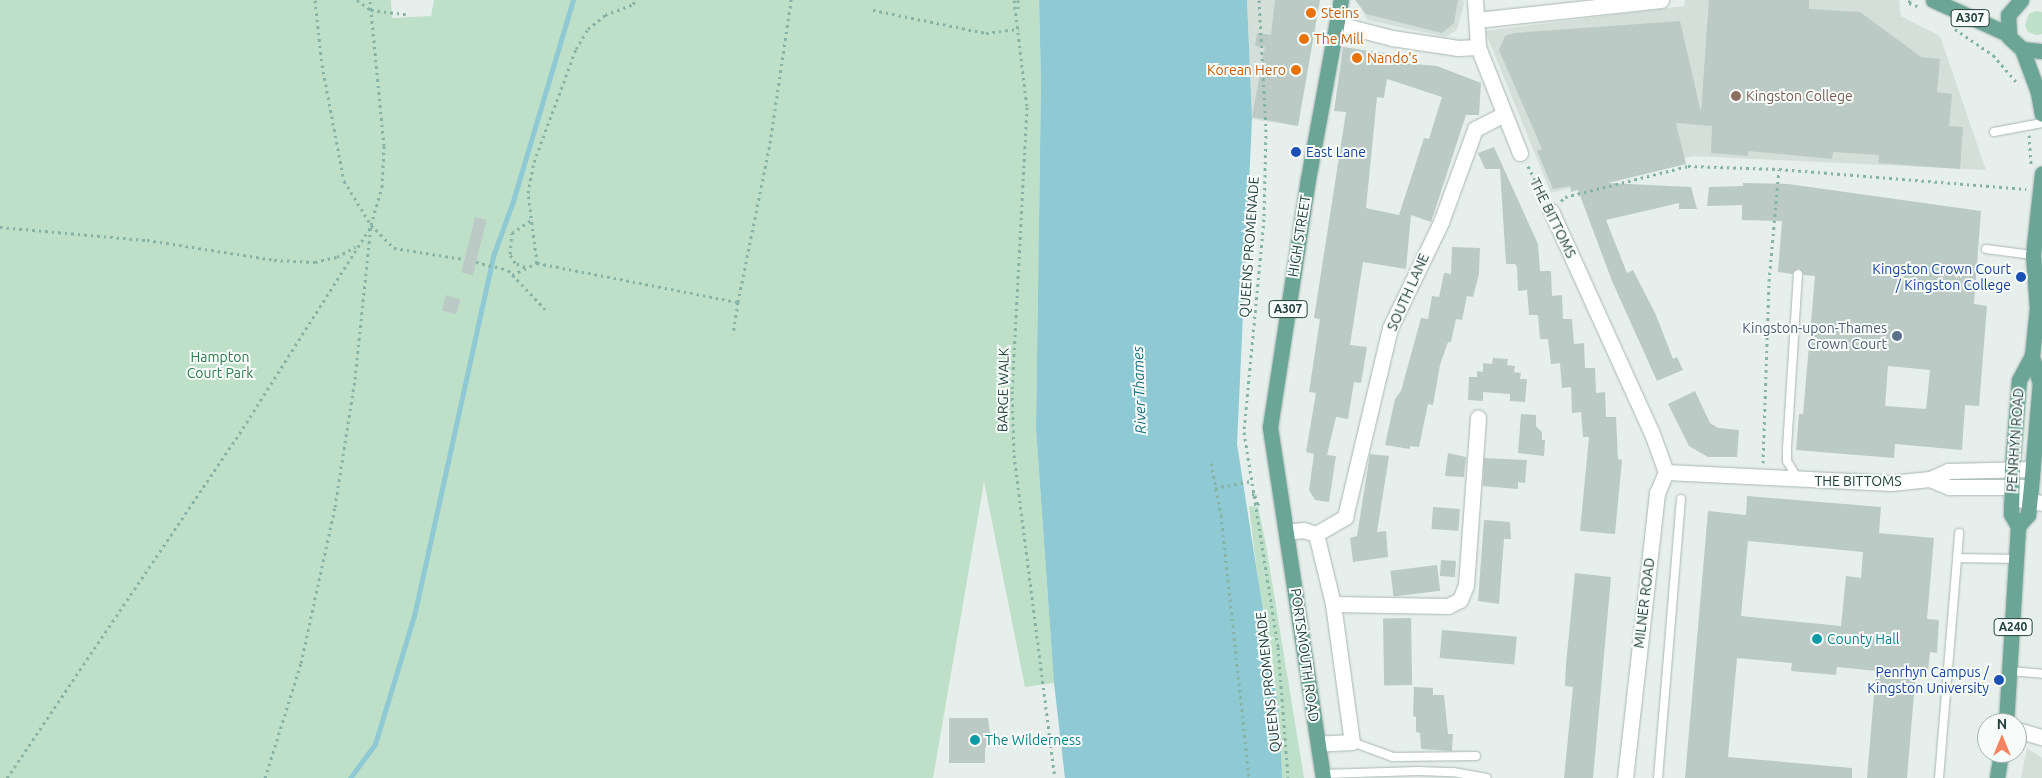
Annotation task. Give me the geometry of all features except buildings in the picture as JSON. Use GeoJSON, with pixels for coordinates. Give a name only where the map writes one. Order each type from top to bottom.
{"type":"FeatureCollection","features":[{"type":"Feature","properties":{"kind":"main road","name":"HIGH STREET"},"geometry":{"type":"LineString","coordinates":[[1287,532],[1270,423],[1308,179],[1341,0]]}},
{"type":"Feature","properties":{"kind":"main road"},"geometry":{"type":"LineString","coordinates":[[2014,1],[2008,15],[2008,34],[2022,49],[2038,92],[2042,114]]}},
{"type":"Feature","properties":{"kind":"main road","name":"A307"},"geometry":{"type":"LineString","coordinates":[[1927,4],[2008,34]]}},
{"type":"Feature","properties":{"kind":"main road"},"geometry":{"type":"LineString","coordinates":[[2022,49],[2042,51]]}},
{"type":"Feature","properties":{"kind":"main road","name":"PENRHYN ROAD"},"geometry":{"type":"LineString","coordinates":[[2007,713],[2018,526],[2011,514],[2011,492],[2019,380],[2032,356],[2039,311],[2033,254],[2036,170]]}},
{"type":"Feature","properties":{"kind":"main road","name":"PENRHYN ROAD"},"geometry":{"type":"LineString","coordinates":[[2018,526],[2028,515],[2034,496],[2032,469],[2040,383],[2032,356]]}},
{"type":"Feature","properties":{"kind":"main road","name":"PORTSMOUTH ROAD"},"geometry":{"type":"LineString","coordinates":[[1287,532],[1323,776]]}},
{"type":"Feature","properties":{"kind":"main road"},"geometry":{"type":"LineString","coordinates":[[1997,778],[1999,763]]}},
{"type":"Feature","properties":{"kind":"street"},"geometry":{"type":"LineString","coordinates":[[1475,0],[1478,47],[1503,115],[1520,153]]}},
{"type":"Feature","properties":{"kind":"street"},"geometry":{"type":"LineString","coordinates":[[1476,20],[1661,0]]}},
{"type":"Feature","properties":{"kind":"street"},"geometry":{"type":"LineString","coordinates":[[1338,24],[1439,45],[1478,47]]}},
{"type":"Feature","properties":{"kind":"street","name":"SOUTH LANE"},"geometry":{"type":"LineString","coordinates":[[1316,534],[1346,517],[1390,328],[1441,222],[1475,129],[1503,115]]}},
{"type":"Feature","properties":{"kind":"street","name":"THE BITTOMS"},"geometry":{"type":"LineString","coordinates":[[1551,211],[1651,431],[1666,472],[1891,483],[1930,479]]}},
{"type":"Feature","properties":{"kind":"street"},"geometry":{"type":"LineString","coordinates":[[1333,604],[1448,606],[1460,600],[1466,585],[1478,417]]}},
{"type":"Feature","properties":{"kind":"street"},"geometry":{"type":"LineString","coordinates":[[1930,479],[1948,471],[2032,469]]}},
{"type":"Feature","properties":{"kind":"street","name":"MILNER ROAD"},"geometry":{"type":"LineString","coordinates":[[1625,778],[1657,493],[1666,472]]}},
{"type":"Feature","properties":{"kind":"street"},"geometry":{"type":"LineString","coordinates":[[1930,479],[1949,487],[2011,492],[2034,496]]}},
{"type":"Feature","properties":{"kind":"street"},"geometry":{"type":"LineString","coordinates":[[1287,532],[1303,530],[1316,534],[1333,604],[1352,742],[1318,744]]}},
{"type":"Feature","properties":{"kind":"street"},"geometry":{"type":"LineString","coordinates":[[2027,733],[2042,737]]}},
{"type":"Feature","properties":{"kind":"lane"},"geometry":{"type":"LineString","coordinates":[[1994,132],[2042,123]]}},
{"type":"Feature","properties":{"kind":"lane"},"geometry":{"type":"LineString","coordinates":[[1986,249],[2033,254]]}},
{"type":"Feature","properties":{"kind":"lane"},"geometry":{"type":"LineString","coordinates":[[1798,274],[1787,448],[1792,474],[1802,480]]}},
{"type":"Feature","properties":{"kind":"lane"},"geometry":{"type":"LineString","coordinates":[[1658,778],[1681,500]]}},
{"type":"Feature","properties":{"kind":"lane"},"geometry":{"type":"LineString","coordinates":[[1939,778],[1959,533]]}},
{"type":"Feature","properties":{"kind":"lane"},"geometry":{"type":"LineString","coordinates":[[1958,558],[2016,559]]}},
{"type":"Feature","properties":{"kind":"lane"},"geometry":{"type":"LineString","coordinates":[[2010,671],[2042,674]]}},
{"type":"Feature","properties":{"kind":"lane"},"geometry":{"type":"LineString","coordinates":[[1352,742],[1393,757],[1476,756]]}},
{"type":"Feature","properties":{"kind":"lane"},"geometry":{"type":"LineString","coordinates":[[1323,776],[1418,771],[1453,772],[1486,778]]}},
{"type":"Feature","properties":{"kind":"path"},"geometry":{"type":"LineString","coordinates":[[315,0],[322,66],[344,181],[372,225],[394,248],[463,259]]}},
{"type":"Feature","properties":{"kind":"path"},"geometry":{"type":"LineString","coordinates":[[357,0],[371,10],[406,14]]}},
{"type":"Feature","properties":{"kind":"path"},"geometry":{"type":"LineString","coordinates":[[264,778],[301,663],[335,508],[355,379],[372,225],[382,187],[384,146],[370,0]]}},
{"type":"Feature","properties":{"kind":"path"},"geometry":{"type":"LineString","coordinates":[[537,263],[528,194],[534,162],[576,49],[594,24],[636,0]]}},
{"type":"Feature","properties":{"kind":"path"},"geometry":{"type":"LineString","coordinates":[[733,335],[770,143],[791,0]]}},
{"type":"Feature","properties":{"kind":"path","name":"BARGE WALK"},"geometry":{"type":"LineString","coordinates":[[1016,0],[1027,108],[1012,391],[1014,455],[1055,778]]}},
{"type":"Feature","properties":{"kind":"path","name":"QUEENS PROMENADE"},"geometry":{"type":"LineString","coordinates":[[1259,0],[1266,158],[1264,219],[1244,432],[1278,647],[1288,778]]}},
{"type":"Feature","properties":{"kind":"path"},"geometry":{"type":"LineString","coordinates":[[1910,0],[1909,3],[1927,4]]}},
{"type":"Feature","properties":{"kind":"path"},"geometry":{"type":"LineString","coordinates":[[873,10],[986,33],[1018,27]]}},
{"type":"Feature","properties":{"kind":"path"},"geometry":{"type":"LineString","coordinates":[[1947,24],[1993,55],[2007,68],[2018,88]]}},
{"type":"Feature","properties":{"kind":"path"},"geometry":{"type":"LineString","coordinates":[[2028,126],[2036,170]]}},
{"type":"Feature","properties":{"kind":"path","name":"THE BITTOMS"},"geometry":{"type":"LineString","coordinates":[[1520,153],[1551,211]]}},
{"type":"Feature","properties":{"kind":"path"},"geometry":{"type":"LineString","coordinates":[[1551,211],[1565,197],[1688,166],[1779,169],[2029,190]]}},
{"type":"Feature","properties":{"kind":"path"},"geometry":{"type":"LineString","coordinates":[[1763,478],[1769,281],[1779,169]]}},
{"type":"Feature","properties":{"kind":"path"},"geometry":{"type":"LineString","coordinates":[[526,268],[516,263],[510,254],[512,233],[531,220]]}},
{"type":"Feature","properties":{"kind":"path"},"geometry":{"type":"LineString","coordinates":[[7,778],[236,439],[356,247],[372,225]]}},
{"type":"Feature","properties":{"kind":"path"},"geometry":{"type":"LineString","coordinates":[[0,228],[147,240],[274,260],[314,262],[337,257],[356,247]]}},
{"type":"Feature","properties":{"kind":"path"},"geometry":{"type":"LineString","coordinates":[[476,262],[495,265],[512,275],[545,309]]}},
{"type":"Feature","properties":{"kind":"path"},"geometry":{"type":"LineString","coordinates":[[512,275],[537,263],[738,302]]}},
{"type":"Feature","properties":{"kind":"path"},"geometry":{"type":"LineString","coordinates":[[1211,463],[1249,778]]}},
{"type":"Feature","properties":{"kind":"path"},"geometry":{"type":"LineString","coordinates":[[1215,488],[1251,481]]}},
{"type":"Feature","properties":{"kind":"path"},"geometry":{"type":"LineString","coordinates":[[1254,495],[1259,504]]}},
{"type":"Feature","properties":{"kind":"shaded area"},"geometry":{"type":"Polygon","coordinates":[[[1247,0],[1318,0],[1296,126],[1252,119],[1247,0]]]}},
{"type":"Feature","properties":{"kind":"shaded area"},"geometry":{"type":"Polygon","coordinates":[[[1357,0],[1463,0],[1464,4],[1457,30],[1446,37],[1367,20],[1357,0]]]}},
{"type":"Feature","properties":{"kind":"shaded area","name":"Kingston College"},"geometry":{"type":"Polygon","coordinates":[[[1685,0],[1899,0],[1901,16],[1940,36],[1986,170],[1693,156],[1551,193],[1485,31],[1684,6],[1685,0]]]}},
{"type":"Feature","properties":{"kind":"shaded area"},"geometry":{"type":"Polygon","coordinates":[[[2027,748],[2042,758],[2042,778],[2021,778],[2024,763],[2027,763],[2027,748]]]}},
{"type":"Feature","properties":{"kind":"green space","name":"Hampton Court Park"},"geometry":{"type":"Polygon","coordinates":[[[0,0],[391,0],[392,18],[431,16],[434,0],[1039,0],[1041,83],[1036,429],[1054,683],[1025,687],[984,482],[933,778],[0,778],[0,0]]]}},
{"type":"Feature","properties":{"kind":"green space"},"geometry":{"type":"Polygon","coordinates":[[[2036,11],[2042,12],[2042,34],[2036,35],[2028,32],[2025,25],[2029,14],[2036,11]]]}},
{"type":"Feature","properties":{"kind":"green space"},"geometry":{"type":"Polygon","coordinates":[[[1249,506],[1258,507],[1266,545],[1304,778],[1282,778],[1249,506]]]}},
{"type":"Feature","properties":{"kind":"water","name":"River Thames"},"geometry":{"type":"Polygon","coordinates":[[[1039,0],[1247,0],[1252,119],[1237,444],[1279,713],[1282,778],[1065,778],[1054,683],[1036,429],[1041,83],[1039,0]]]}},
{"type":"Feature","properties":{"kind":"waterway"},"geometry":{"type":"LineString","coordinates":[[350,778],[375,744],[414,616],[493,256],[513,201],[573,0]]}},
{"type":"Feature","properties":{"kind":"place","name":"Steins"},"geometry":{"type":"Point","coordinates":[1311,13]}},
{"type":"Feature","properties":{"kind":"place","name":"The Mill"},"geometry":{"type":"Point","coordinates":[1304,39]}},
{"type":"Feature","properties":{"kind":"place","name":"Nando's"},"geometry":{"type":"Point","coordinates":[1357,58]}},
{"type":"Feature","properties":{"kind":"place","name":"Korean Hero"},"geometry":{"type":"Point","coordinates":[1296,70]}},
{"type":"Feature","properties":{"kind":"place","name":"Kingston College"},"geometry":{"type":"Point","coordinates":[1736,96]}},
{"type":"Feature","properties":{"kind":"place","name":"East Lane"},"geometry":{"type":"Point","coordinates":[1296,152]}},
{"type":"Feature","properties":{"kind":"place","name":"Kingston Crown Court / Kingston College"},"geometry":{"type":"Point","coordinates":[2021,277]}},
{"type":"Feature","properties":{"kind":"place","name":"Kingston-upon-Thames Crown Court"},"geometry":{"type":"Point","coordinates":[1897,336]}},
{"type":"Feature","properties":{"kind":"place","name":"County Hall"},"geometry":{"type":"Point","coordinates":[1817,639]}},
{"type":"Feature","properties":{"kind":"place","name":"Penrhyn Campus / Kingston University"},"geometry":{"type":"Point","coordinates":[1999,680]}},
{"type":"Feature","properties":{"kind":"place","name":"The Wilderness"},"geometry":{"type":"Point","coordinates":[975,740]}}]}
